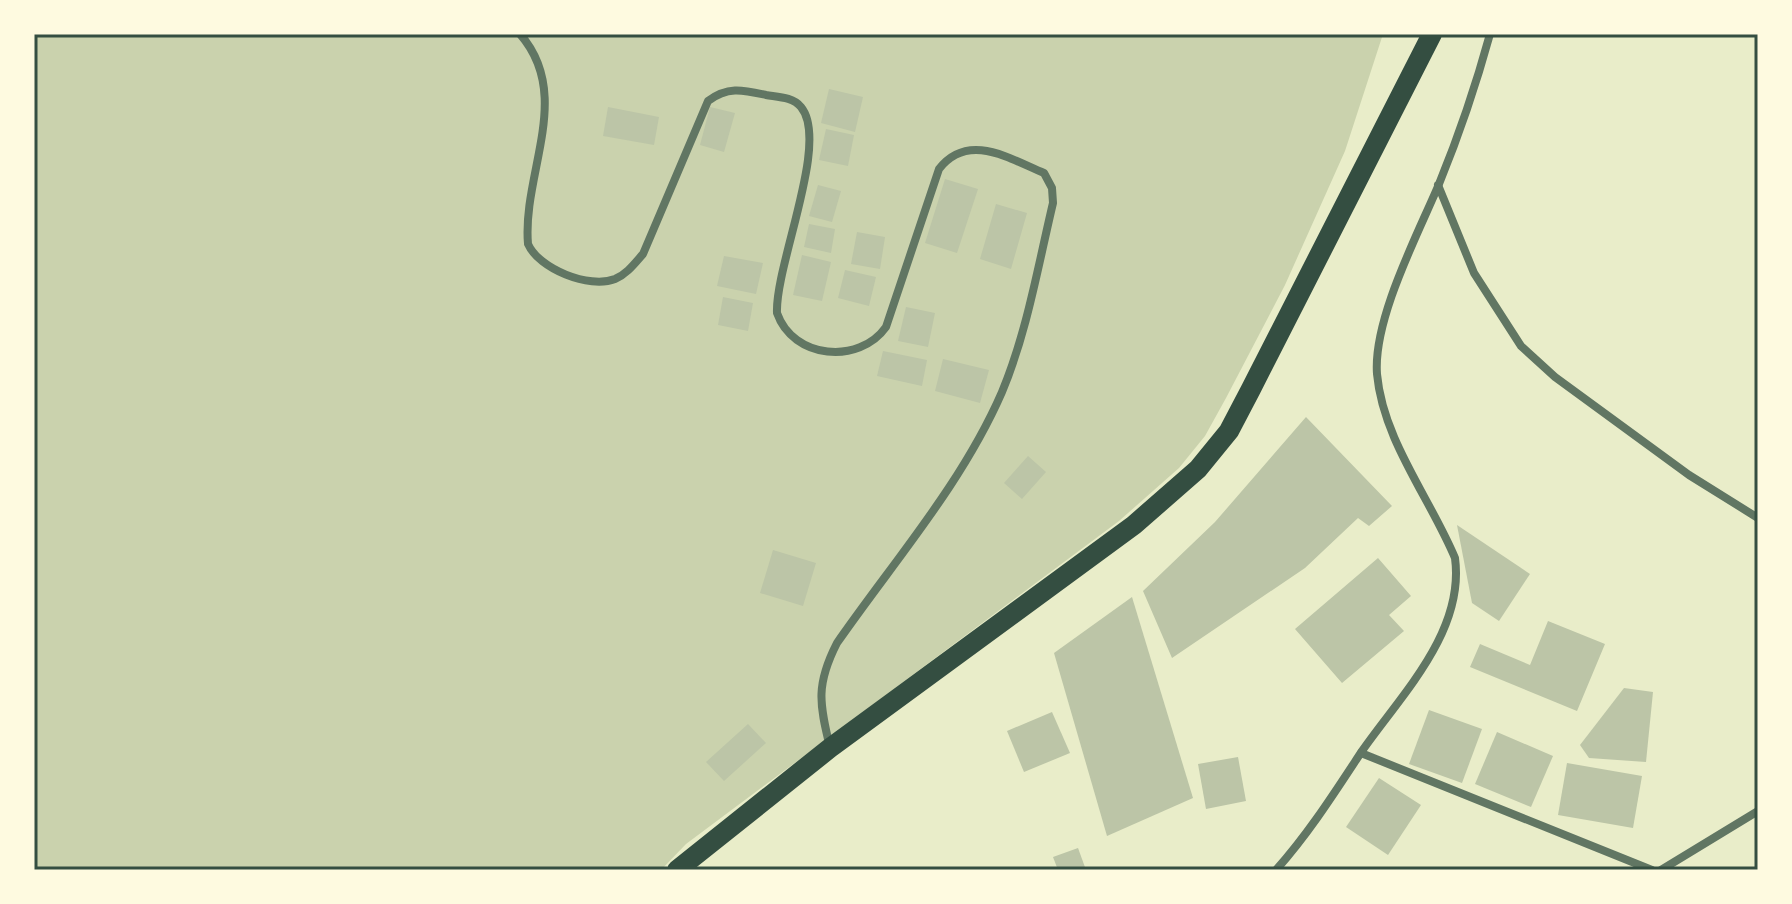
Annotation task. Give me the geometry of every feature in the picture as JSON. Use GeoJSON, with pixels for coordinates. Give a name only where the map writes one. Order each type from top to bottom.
{"type":"FeatureCollection","features":[{"type":"Feature","properties":{"kind":"main road"},"geometry":{"type":"LineString","coordinates":[[677,870],[830,748],[1134,525],[1198,469],[1229,431],[1432,34]]}},
{"type":"Feature","properties":{"kind":"street"},"geometry":{"type":"LineString","coordinates":[[520,34],[537,57],[543,75],[546,110],[528,244],[540,262],[573,276],[598,282],[615,279],[630,270],[643,254],[708,101],[719,93],[736,89],[792,99],[800,105],[810,135],[776,301],[777,313],[788,335],[822,351],[847,354],[863,349],[876,340],[886,327],[939,169],[948,158],[958,151],[985,149],[1044,173],[1049,179],[1053,203],[1017,354],[1001,394],[960,473],[837,643],[826,664],[820,694],[830,748]]}},
{"type":"Feature","properties":{"kind":"street"},"geometry":{"type":"LineString","coordinates":[[1276,870],[1302,840],[1421,669],[1443,630],[1457,578],[1455,558],[1442,527],[1395,439],[1377,373],[1380,343],[1397,282],[1438,185],[1490,34]]}},
{"type":"Feature","properties":{"kind":"street"},"geometry":{"type":"LineString","coordinates":[[1438,185],[1474,273],[1521,346],[1555,377],[1689,475],[1758,518]]}},
{"type":"Feature","properties":{"kind":"street"},"geometry":{"type":"LineString","coordinates":[[1361,753],[1652,870]]}},
{"type":"Feature","properties":{"kind":"street"},"geometry":{"type":"LineString","coordinates":[[1661,870],[1758,811]]}},
{"type":"Feature","properties":{"kind":"green space"},"geometry":{"type":"Polygon","coordinates":[[[34,34],[1383,34],[1345,151],[1285,285],[1205,436],[1179,468],[1119,521],[686,844],[661,870],[34,870],[34,34]]]}},
{"type":"Feature","properties":{"kind":"building"},"geometry":{"type":"Polygon","coordinates":[[[829,89],[863,97],[855,132],[821,123],[829,89]]]}},
{"type":"Feature","properties":{"kind":"building"},"geometry":{"type":"Polygon","coordinates":[[[608,107],[659,117],[654,145],[603,136],[608,107]]]}},
{"type":"Feature","properties":{"kind":"building"},"geometry":{"type":"Polygon","coordinates":[[[710,107],[735,113],[724,152],[700,145],[710,107]]]}},
{"type":"Feature","properties":{"kind":"building"},"geometry":{"type":"Polygon","coordinates":[[[826,129],[854,135],[848,166],[819,160],[826,129]]]}},
{"type":"Feature","properties":{"kind":"building"},"geometry":{"type":"Polygon","coordinates":[[[945,179],[978,189],[957,253],[925,243],[945,179]]]}},
{"type":"Feature","properties":{"kind":"building"},"geometry":{"type":"Polygon","coordinates":[[[818,185],[841,191],[832,222],[809,216],[818,185]]]}},
{"type":"Feature","properties":{"kind":"building"},"geometry":{"type":"Polygon","coordinates":[[[996,204],[1027,213],[1011,269],[980,259],[996,204]]]}},
{"type":"Feature","properties":{"kind":"building"},"geometry":{"type":"Polygon","coordinates":[[[809,224],[835,229],[831,253],[804,247],[809,224]]]}},
{"type":"Feature","properties":{"kind":"building"},"geometry":{"type":"Polygon","coordinates":[[[857,232],[885,237],[880,269],[851,264],[857,232]]]}},
{"type":"Feature","properties":{"kind":"building"},"geometry":{"type":"Polygon","coordinates":[[[802,255],[831,262],[822,301],[793,295],[802,255]]]}},
{"type":"Feature","properties":{"kind":"building"},"geometry":{"type":"Polygon","coordinates":[[[724,256],[763,263],[756,294],[717,286],[724,256]]]}},
{"type":"Feature","properties":{"kind":"building"},"geometry":{"type":"Polygon","coordinates":[[[845,270],[876,277],[869,306],[838,298],[845,270]]]}},
{"type":"Feature","properties":{"kind":"building"},"geometry":{"type":"Polygon","coordinates":[[[723,297],[753,303],[748,331],[718,325],[723,297]]]}},
{"type":"Feature","properties":{"kind":"building"},"geometry":{"type":"Polygon","coordinates":[[[906,307],[935,313],[928,347],[898,341],[906,307]]]}},
{"type":"Feature","properties":{"kind":"building"},"geometry":{"type":"Polygon","coordinates":[[[883,351],[927,360],[922,386],[877,376],[883,351]]]}},
{"type":"Feature","properties":{"kind":"building"},"geometry":{"type":"Polygon","coordinates":[[[943,359],[989,370],[980,403],[935,391],[943,359]]]}},
{"type":"Feature","properties":{"kind":"building"},"geometry":{"type":"Polygon","coordinates":[[[1306,417],[1392,506],[1369,526],[1358,518],[1305,568],[1172,658],[1143,591],[1215,522],[1306,417]]]}},
{"type":"Feature","properties":{"kind":"building"},"geometry":{"type":"Polygon","coordinates":[[[1028,456],[1046,472],[1022,499],[1004,483],[1028,456]]]}},
{"type":"Feature","properties":{"kind":"building"},"geometry":{"type":"Polygon","coordinates":[[[1457,525],[1530,574],[1499,621],[1472,603],[1457,525]]]}},
{"type":"Feature","properties":{"kind":"building"},"geometry":{"type":"Polygon","coordinates":[[[773,550],[816,563],[803,606],[760,593],[773,550]]]}},
{"type":"Feature","properties":{"kind":"building"},"geometry":{"type":"Polygon","coordinates":[[[1378,558],[1411,596],[1389,615],[1404,631],[1342,683],[1295,629],[1378,558]]]}},
{"type":"Feature","properties":{"kind":"building"},"geometry":{"type":"Polygon","coordinates":[[[1132,597],[1193,798],[1107,836],[1054,653],[1132,597]]]}},
{"type":"Feature","properties":{"kind":"building"},"geometry":{"type":"Polygon","coordinates":[[[1548,621],[1605,644],[1577,711],[1470,667],[1480,644],[1530,665],[1548,621]]]}},
{"type":"Feature","properties":{"kind":"building"},"geometry":{"type":"Polygon","coordinates":[[[1624,688],[1653,692],[1646,762],[1589,758],[1580,745],[1624,688]]]}},
{"type":"Feature","properties":{"kind":"building"},"geometry":{"type":"Polygon","coordinates":[[[1429,710],[1482,729],[1462,783],[1409,764],[1429,710]]]}},
{"type":"Feature","properties":{"kind":"building"},"geometry":{"type":"Polygon","coordinates":[[[1052,712],[1070,753],[1024,772],[1007,731],[1052,712]]]}},
{"type":"Feature","properties":{"kind":"building"},"geometry":{"type":"Polygon","coordinates":[[[748,724],[766,743],[724,781],[706,762],[748,724]]]}},
{"type":"Feature","properties":{"kind":"building"},"geometry":{"type":"Polygon","coordinates":[[[1497,732],[1553,756],[1531,807],[1475,784],[1497,732]]]}},
{"type":"Feature","properties":{"kind":"building"},"geometry":{"type":"Polygon","coordinates":[[[1238,757],[1246,801],[1206,809],[1198,764],[1238,757]]]}},
{"type":"Feature","properties":{"kind":"building"},"geometry":{"type":"Polygon","coordinates":[[[1567,763],[1642,776],[1633,828],[1558,815],[1567,763]]]}},
{"type":"Feature","properties":{"kind":"building"},"geometry":{"type":"Polygon","coordinates":[[[1379,778],[1421,805],[1388,855],[1346,827],[1379,778]]]}},
{"type":"Feature","properties":{"kind":"building"},"geometry":{"type":"Polygon","coordinates":[[[1078,848],[1086,870],[1058,870],[1053,857],[1078,848]]]}}]}
